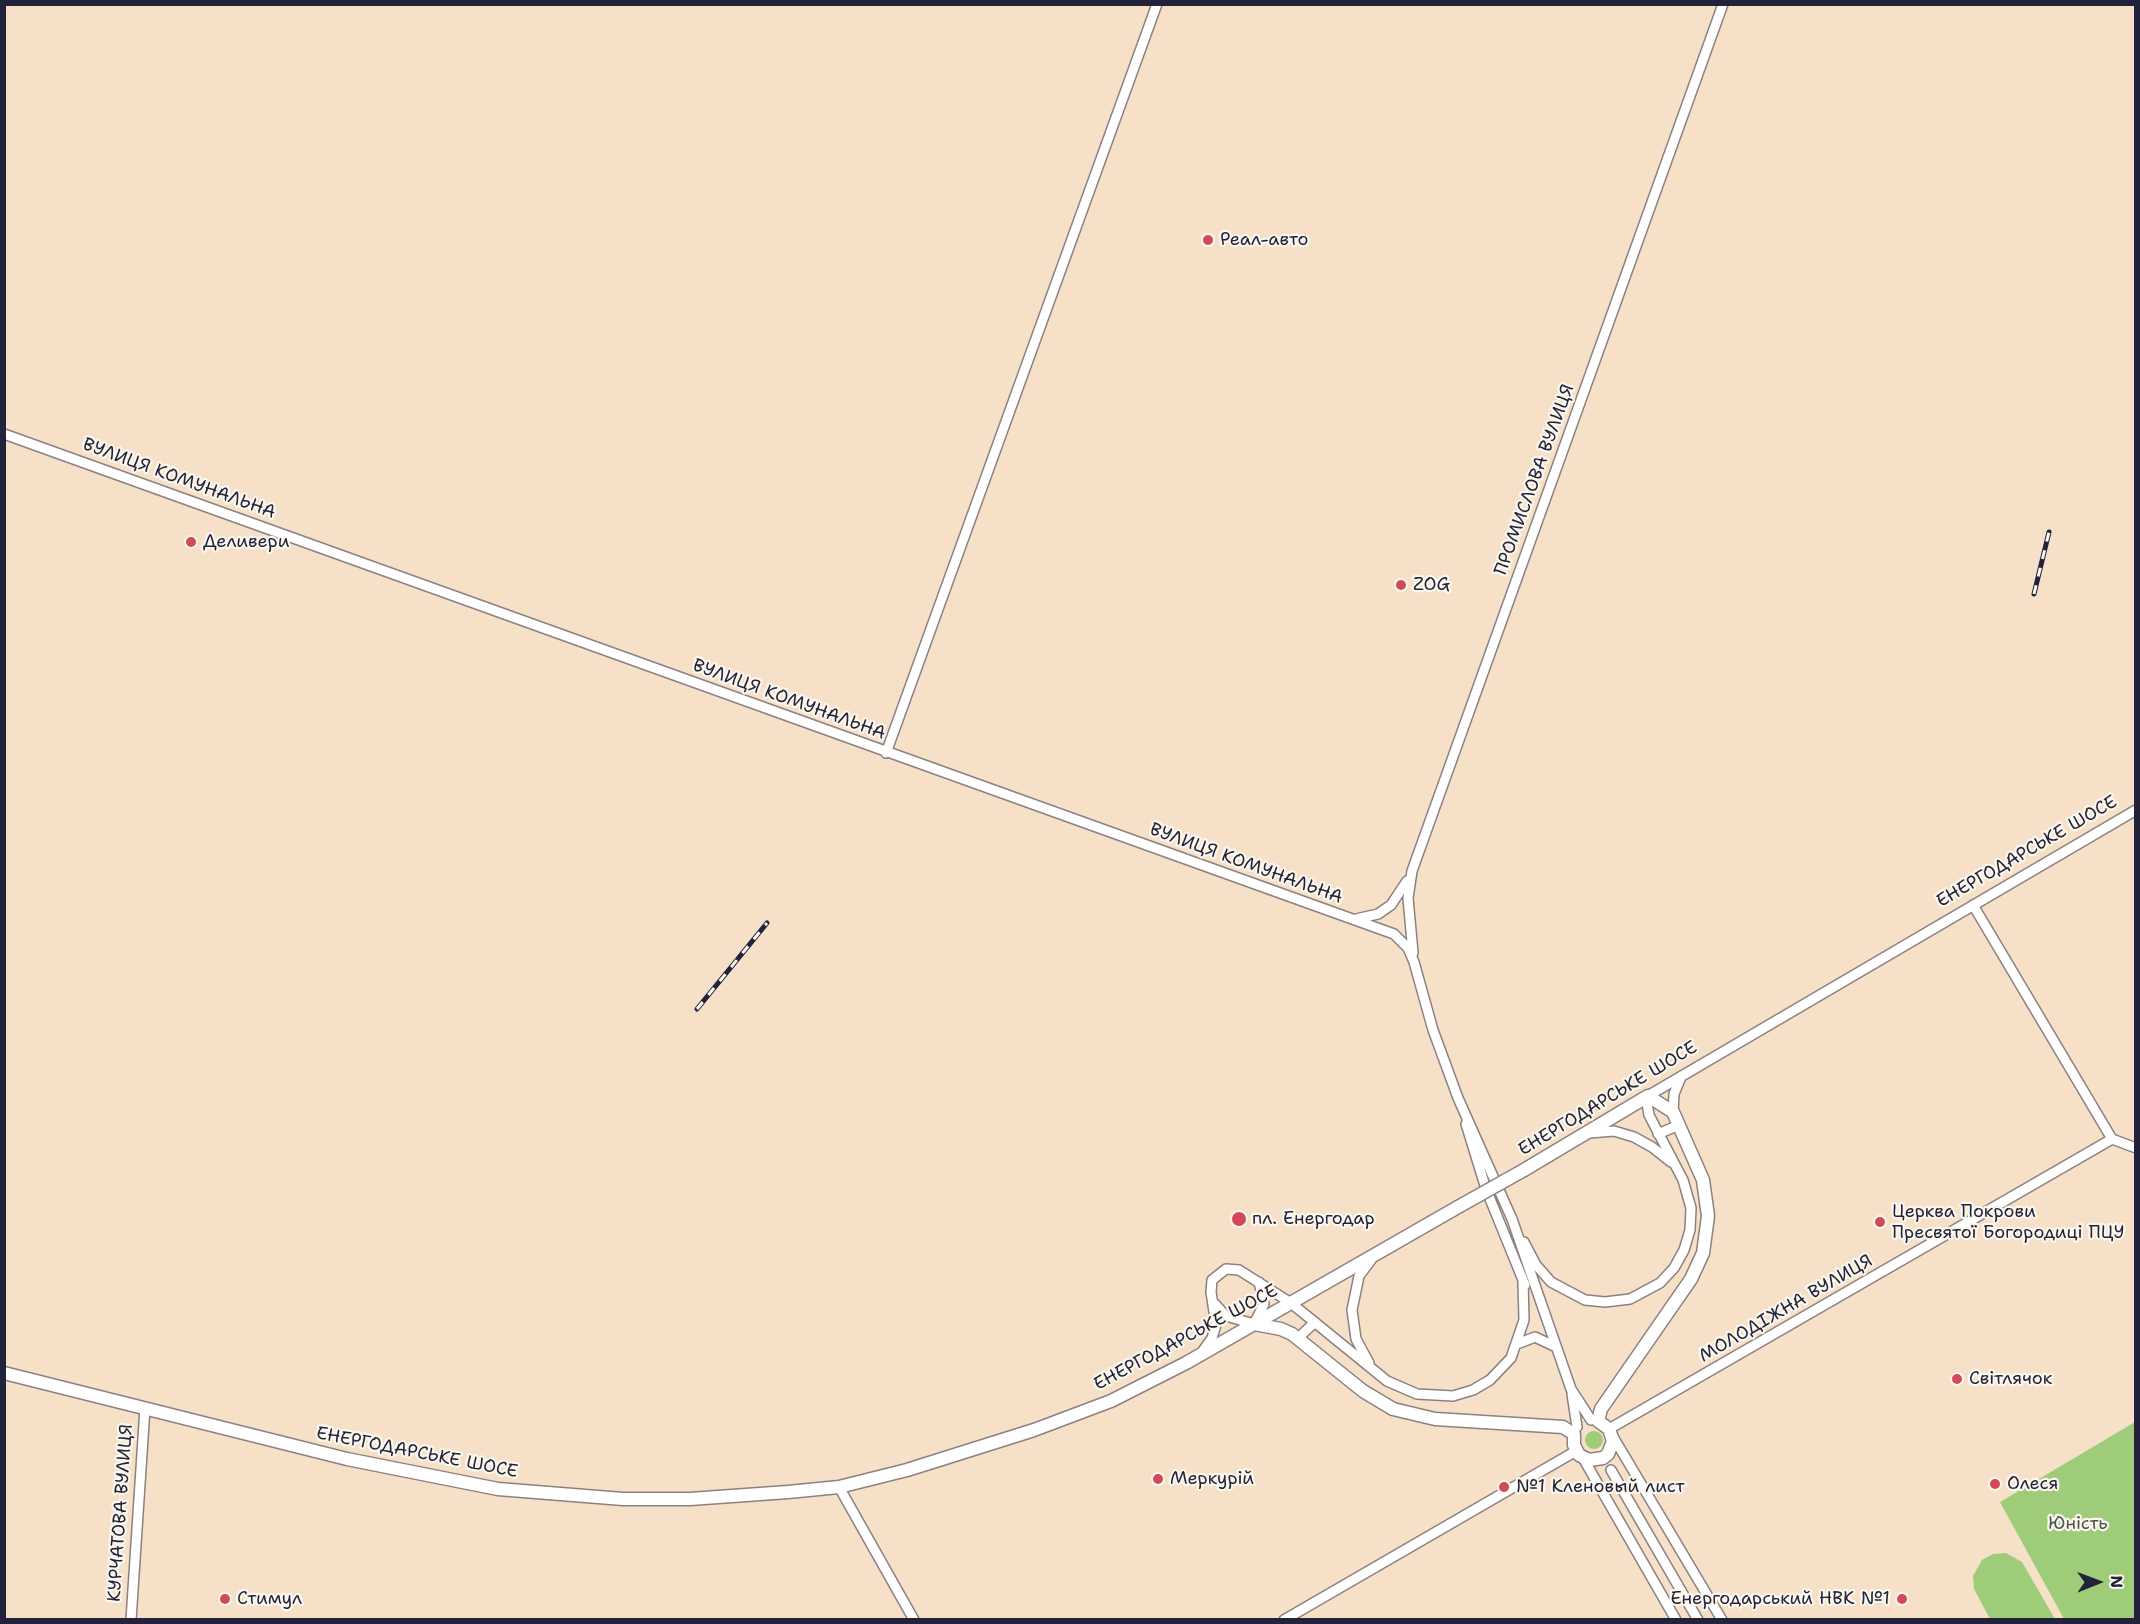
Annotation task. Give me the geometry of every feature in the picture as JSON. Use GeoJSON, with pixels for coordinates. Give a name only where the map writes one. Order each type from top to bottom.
{"type":"FeatureCollection","features":[{"type":"Feature","properties":{"kind":"main road"},"geometry":{"type":"LineString","coordinates":[[1254,1324],[1281,1329],[1298,1338],[1378,1402],[1407,1414],[1436,1419],[1563,1427],[1576,1430],[1580,1454],[1589,1460],[1603,1458],[1611,1448],[1611,1432],[1594,1420],[1613,1389],[1691,1279],[1707,1240],[1708,1216],[1704,1186],[1673,1112],[1648,1096]]}},
{"type":"Feature","properties":{"kind":"main road","name":"ЕНЕРГОДАРСЬКЕ ШОСЕ"},"geometry":{"type":"LineString","coordinates":[[4,1373],[347,1459],[498,1490],[623,1499],[690,1499],[839,1487],[962,1455],[1063,1420],[1138,1388],[1377,1255],[1648,1096]]}},
{"type":"Feature","properties":{"kind":"street"},"geometry":{"type":"LineString","coordinates":[[886,753],[1157,4]]}},
{"type":"Feature","properties":{"kind":"street","name":"ПРОМИСЛОВА ВУЛИЦЯ"},"geometry":{"type":"LineString","coordinates":[[1417,970],[1410,941],[1408,913],[1412,871],[1723,4]]}},
{"type":"Feature","properties":{"kind":"street","name":"ВУЛИЦЯ КОМУНАЛЬНА"},"geometry":{"type":"LineString","coordinates":[[4,434],[1394,934],[1408,948],[1417,970],[1433,1030],[1458,1098]]}},
{"type":"Feature","properties":{"kind":"street","name":"ЕНЕРГОДАРСЬКЕ ШОСЕ"},"geometry":{"type":"LineString","coordinates":[[1648,1096],[2136,810]]}},
{"type":"Feature","properties":{"kind":"street"},"geometry":{"type":"LineString","coordinates":[[1354,920],[1378,914],[1391,905],[1401,894],[1412,871]]}},
{"type":"Feature","properties":{"kind":"street"},"geometry":{"type":"LineString","coordinates":[[1973,905],[2112,1139],[2136,1148]]}},
{"type":"Feature","properties":{"kind":"street"},"geometry":{"type":"LineString","coordinates":[[1673,1112],[1674,1094],[1682,1076]]}},
{"type":"Feature","properties":{"kind":"street"},"geometry":{"type":"LineString","coordinates":[[1458,1098],[1512,1219],[1536,1265],[1559,1287],[1594,1301],[1630,1299],[1660,1283],[1674,1268],[1684,1250],[1690,1230],[1691,1208],[1687,1188],[1647,1111],[1648,1096]]}},
{"type":"Feature","properties":{"kind":"street"},"geometry":{"type":"LineString","coordinates":[[1458,1098],[1481,1175],[1523,1281],[1554,1346]]}},
{"type":"Feature","properties":{"kind":"street"},"geometry":{"type":"LineString","coordinates":[[1658,1134],[1679,1125]]}},
{"type":"Feature","properties":{"kind":"street"},"geometry":{"type":"LineString","coordinates":[[1587,1132],[1614,1131],[1634,1137],[1661,1153],[1679,1172]]}},
{"type":"Feature","properties":{"kind":"street","name":"МОЛОДІЖНА ВУЛИЦЯ"},"geometry":{"type":"LineString","coordinates":[[1611,1432],[2112,1139]]}},
{"type":"Feature","properties":{"kind":"street"},"geometry":{"type":"LineString","coordinates":[[1512,1219],[1554,1346],[1571,1389],[1576,1430],[1594,1420],[1571,1389]]}},
{"type":"Feature","properties":{"kind":"street"},"geometry":{"type":"LineString","coordinates":[[1376,1372],[1360,1348],[1352,1310],[1359,1276],[1377,1255]]}},
{"type":"Feature","properties":{"kind":"street"},"geometry":{"type":"LineString","coordinates":[[1200,1355],[1214,1332],[1216,1318],[1211,1286],[1215,1275],[1221,1271],[1239,1270],[1291,1303],[1392,1384],[1417,1395],[1454,1396],[1473,1390],[1490,1380],[1505,1365],[1517,1344],[1524,1320],[1523,1281]]}},
{"type":"Feature","properties":{"kind":"street"},"geometry":{"type":"LineString","coordinates":[[1213,1300],[1226,1316],[1254,1324],[1264,1304],[1263,1290],[1258,1280]]}},
{"type":"Feature","properties":{"kind":"street"},"geometry":{"type":"LineString","coordinates":[[1298,1338],[1314,1323]]}},
{"type":"Feature","properties":{"kind":"street"},"geometry":{"type":"LineString","coordinates":[[1517,1344],[1535,1337],[1554,1346]]}},
{"type":"Feature","properties":{"kind":"street","name":"КУРЧАТОВА ВУЛИЦЯ"},"geometry":{"type":"LineString","coordinates":[[131,1620],[145,1408]]}},
{"type":"Feature","properties":{"kind":"street"},"geometry":{"type":"LineString","coordinates":[[1611,1432],[1722,1620]]}},
{"type":"Feature","properties":{"kind":"street"},"geometry":{"type":"LineString","coordinates":[[1284,1620],[1580,1454],[1676,1620]]}},
{"type":"Feature","properties":{"kind":"street"},"geometry":{"type":"LineString","coordinates":[[1611,1470],[1698,1620]]}},
{"type":"Feature","properties":{"kind":"street"},"geometry":{"type":"LineString","coordinates":[[839,1487],[914,1620]]}},
{"type":"Feature","properties":{"kind":"green space","name":"Юність"},"geometry":{"type":"Polygon","coordinates":[[[2135,1422],[2135,1619],[2064,1619],[2000,1502],[2135,1422]]]}},
{"type":"Feature","properties":{"kind":"green space"},"geometry":{"type":"Polygon","coordinates":[[[1594,1431],[1600,1434],[1603,1440],[1600,1446],[1594,1449],[1588,1446],[1585,1440],[1588,1434],[1594,1431]]]}},
{"type":"Feature","properties":{"kind":"green space"},"geometry":{"type":"Polygon","coordinates":[[[2006,1553],[2022,1562],[2055,1619],[1990,1619],[1974,1589],[1973,1576],[1982,1560],[1993,1554],[2006,1553]]]}},
{"type":"Feature","properties":{"kind":"railway"},"geometry":{"type":"LineString","coordinates":[[2034,594],[2049,532]]}},
{"type":"Feature","properties":{"kind":"railway"},"geometry":{"type":"LineString","coordinates":[[697,1009],[767,923]]}},
{"type":"Feature","properties":{"kind":"place","name":"Реал-авто"},"geometry":{"type":"Point","coordinates":[1208,240]}},
{"type":"Feature","properties":{"kind":"place","name":"Деливери"},"geometry":{"type":"Point","coordinates":[191,542]}},
{"type":"Feature","properties":{"kind":"place","name":"ZOG"},"geometry":{"type":"Point","coordinates":[1401,585]}},
{"type":"Feature","properties":{"kind":"place","name":"пл. Енергодар"},"geometry":{"type":"Point","coordinates":[1239,1219]}},
{"type":"Feature","properties":{"kind":"place","name":"Церква Покрови Пресвятої Богородиці ПЦУ"},"geometry":{"type":"Point","coordinates":[1880,1222]}},
{"type":"Feature","properties":{"kind":"place","name":"Світлячок"},"geometry":{"type":"Point","coordinates":[1957,1379]}},
{"type":"Feature","properties":{"kind":"place","name":"Меркурій"},"geometry":{"type":"Point","coordinates":[1158,1479]}},
{"type":"Feature","properties":{"kind":"place","name":"Олеся"},"geometry":{"type":"Point","coordinates":[1995,1484]}},
{"type":"Feature","properties":{"kind":"place","name":"№1 Кленовый лист"},"geometry":{"type":"Point","coordinates":[1504,1487]}},
{"type":"Feature","properties":{"kind":"place","name":"Стимул"},"geometry":{"type":"Point","coordinates":[225,1599]}},
{"type":"Feature","properties":{"kind":"place","name":"Енергодарський НВК №1"},"geometry":{"type":"Point","coordinates":[1902,1599]}}]}
